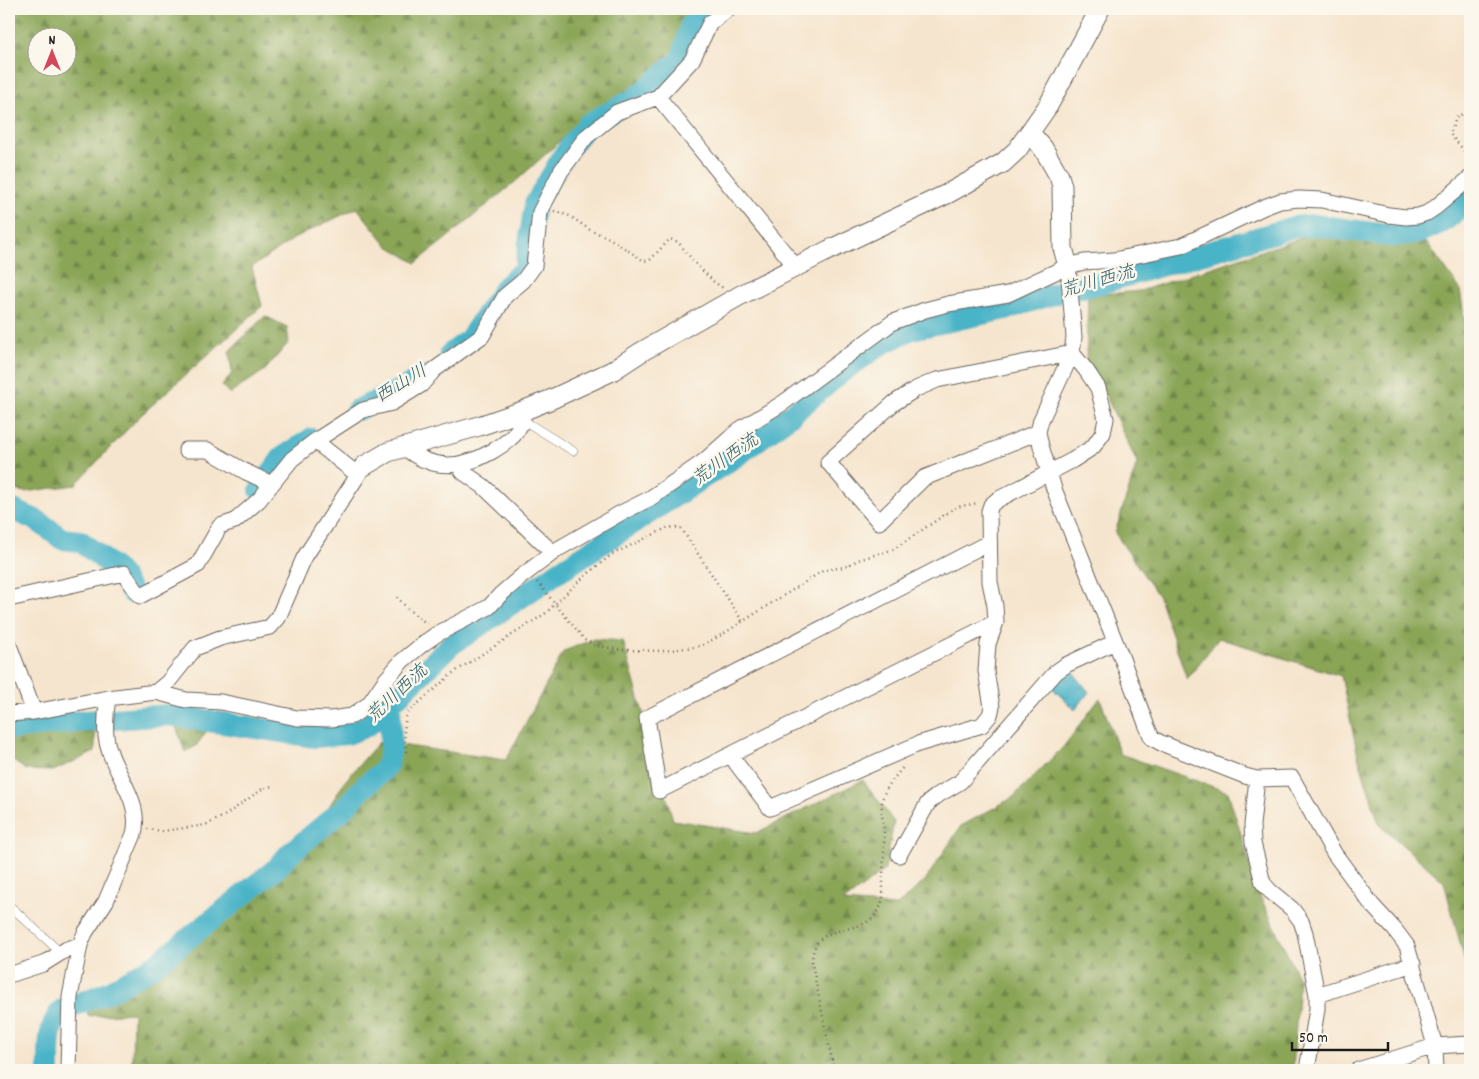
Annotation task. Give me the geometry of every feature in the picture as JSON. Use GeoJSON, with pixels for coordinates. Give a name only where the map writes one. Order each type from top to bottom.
{"type":"FeatureCollection","features":[{"type":"Feature","properties":{"kind":"street"},"geometry":{"type":"LineString","coordinates":[[9,599],[124,573],[140,596],[198,566],[220,526],[235,521],[259,500],[292,459],[315,441],[363,410],[385,406],[421,385],[434,370],[482,336],[505,296],[523,281],[534,266],[540,212],[560,171],[586,137],[617,112],[658,97],[692,60],[710,23],[728,9]]}},
{"type":"Feature","properties":{"kind":"street"},"geometry":{"type":"LineString","coordinates":[[156,692],[168,682],[195,648],[220,638],[270,627],[278,618],[304,558],[361,471],[388,452],[522,416],[552,399],[612,371],[641,352],[737,297],[947,194],[1003,163],[1018,150],[1048,106],[1100,9]]}},
{"type":"Feature","properties":{"kind":"street"},"geometry":{"type":"LineString","coordinates":[[658,97],[796,267]]}},
{"type":"Feature","properties":{"kind":"street"},"geometry":{"type":"LineString","coordinates":[[1030,133],[1043,148],[1059,176],[1062,186],[1063,248],[1068,268],[1074,337],[1072,353],[1038,432],[1048,472],[1152,738],[1257,779],[1292,778],[1334,853],[1372,905],[1407,946],[1435,1046],[1436,1070]]}},
{"type":"Feature","properties":{"kind":"street"},"geometry":{"type":"LineString","coordinates":[[9,714],[34,712],[156,692],[186,700],[221,702],[297,718],[342,718],[352,716],[369,704],[402,661],[437,634],[489,607],[500,595],[553,552],[649,499],[683,476],[703,462],[739,430],[783,403],[893,322],[948,304],[1008,294],[1068,268],[1181,246],[1280,201],[1299,199],[1322,200],[1389,215],[1418,216],[1436,207],[1470,178]]}},
{"type":"Feature","properties":{"kind":"street"},"geometry":{"type":"LineString","coordinates":[[1038,432],[924,478],[879,522],[828,462],[894,403],[916,389],[937,380],[1072,353]]}},
{"type":"Feature","properties":{"kind":"street"},"geometry":{"type":"LineString","coordinates":[[730,755],[770,808],[918,744],[982,725],[990,715],[992,706],[986,671],[988,644],[996,622],[990,582],[988,543],[989,511],[991,505],[1093,448],[1103,433],[1106,419],[1098,388],[1072,353]]}},
{"type":"Feature","properties":{"kind":"street"},"geometry":{"type":"LineString","coordinates":[[404,447],[411,453],[431,463],[450,466],[459,465],[480,458],[514,436],[522,416]]}},
{"type":"Feature","properties":{"kind":"street"},"geometry":{"type":"LineString","coordinates":[[315,441],[361,471]]}},
{"type":"Feature","properties":{"kind":"street"},"geometry":{"type":"LineString","coordinates":[[186,450],[208,450],[246,472],[272,484]]}},
{"type":"Feature","properties":{"kind":"street"},"geometry":{"type":"LineString","coordinates":[[459,465],[463,472],[483,486],[553,552]]}},
{"type":"Feature","properties":{"kind":"street"},"geometry":{"type":"LineString","coordinates":[[988,543],[647,718],[659,791],[996,622]]}},
{"type":"Feature","properties":{"kind":"street"},"geometry":{"type":"LineString","coordinates":[[899,855],[928,803],[960,782],[1056,672],[1066,665],[1115,642]]}},
{"type":"Feature","properties":{"kind":"street"},"geometry":{"type":"LineString","coordinates":[[9,645],[34,712]]}},
{"type":"Feature","properties":{"kind":"street"},"geometry":{"type":"LineString","coordinates":[[68,1070],[70,1004],[80,945],[85,933],[106,901],[134,834],[136,824],[135,807],[108,746],[106,728],[107,701]]}},
{"type":"Feature","properties":{"kind":"street"},"geometry":{"type":"LineString","coordinates":[[1257,779],[1252,825],[1253,843],[1263,883],[1292,909],[1301,921],[1306,933],[1317,995],[1317,1009],[1308,1070]]}},
{"type":"Feature","properties":{"kind":"street"},"geometry":{"type":"LineString","coordinates":[[9,975],[43,964],[60,953],[80,945]]}},
{"type":"Feature","properties":{"kind":"street"},"geometry":{"type":"LineString","coordinates":[[1317,995],[1413,964]]}},
{"type":"Feature","properties":{"kind":"street"},"geometry":{"type":"LineString","coordinates":[[1358,1070],[1435,1046],[1470,1044]]}},
{"type":"Feature","properties":{"kind":"lane"},"geometry":{"type":"LineString","coordinates":[[522,416],[574,452]]}},
{"type":"Feature","properties":{"kind":"lane"},"geometry":{"type":"LineString","coordinates":[[9,905],[60,953]]}},
{"type":"Feature","properties":{"kind":"path"},"geometry":{"type":"LineString","coordinates":[[1470,109],[1456,118],[1450,134],[1470,158]]}},
{"type":"Feature","properties":{"kind":"path"},"geometry":{"type":"LineString","coordinates":[[543,207],[570,216],[590,230],[609,238],[644,261],[650,260],[670,239],[678,242],[714,282],[737,297]]}},
{"type":"Feature","properties":{"kind":"path"},"geometry":{"type":"LineString","coordinates":[[532,576],[585,640],[597,646],[623,650],[664,651],[701,646],[743,622],[824,570],[845,567],[858,560],[894,549],[956,507],[985,502],[991,505]]}},
{"type":"Feature","properties":{"kind":"path"},"geometry":{"type":"LineString","coordinates":[[406,752],[404,731],[406,714],[453,673],[546,613],[579,581],[611,556],[669,527],[681,528],[743,622]]}},
{"type":"Feature","properties":{"kind":"path"},"geometry":{"type":"LineString","coordinates":[[397,596],[408,609],[421,617],[437,634]]}},
{"type":"Feature","properties":{"kind":"path"},"geometry":{"type":"LineString","coordinates":[[834,1070],[812,964],[812,953],[817,942],[825,934],[855,927],[868,922],[877,914],[882,902],[885,840],[881,810],[883,797],[888,785],[906,763]]}},
{"type":"Feature","properties":{"kind":"path"},"geometry":{"type":"LineString","coordinates":[[136,824],[151,831],[206,825],[224,816],[265,787],[275,786]]}},
{"type":"Feature","properties":{"kind":"green space"},"geometry":{"type":"Polygon","coordinates":[[[9,9],[703,9],[689,19],[674,55],[635,91],[580,123],[515,182],[416,263],[388,246],[357,208],[298,236],[252,267],[262,306],[140,416],[75,485],[24,492],[9,489],[9,9]]]}},
{"type":"Feature","properties":{"kind":"green space"},"geometry":{"type":"Polygon","coordinates":[[[1325,230],[1427,243],[1460,289],[1470,356],[1470,981],[1444,882],[1379,824],[1358,756],[1341,676],[1219,638],[1187,679],[1159,597],[1115,533],[1137,463],[1106,396],[1086,362],[1088,295],[1140,291],[1325,230]]]}},
{"type":"Feature","properties":{"kind":"green space"},"geometry":{"type":"Polygon","coordinates":[[[265,316],[287,327],[289,342],[265,370],[230,394],[222,386],[232,373],[229,351],[265,316]]]}},
{"type":"Feature","properties":{"kind":"green space"},"geometry":{"type":"Polygon","coordinates":[[[594,639],[623,641],[673,820],[756,833],[863,780],[894,822],[885,870],[843,902],[896,906],[924,882],[961,826],[1012,798],[1064,746],[1100,698],[1120,754],[1228,792],[1260,896],[1299,979],[1293,1070],[127,1070],[132,1065],[133,1013],[88,1016],[86,997],[190,934],[303,847],[346,780],[379,742],[506,760],[564,651],[594,639]]]}},
{"type":"Feature","properties":{"kind":"green space"},"geometry":{"type":"Polygon","coordinates":[[[82,710],[95,726],[95,752],[53,771],[26,770],[9,758],[9,729],[14,726],[82,710]]]}},
{"type":"Feature","properties":{"kind":"green space"},"geometry":{"type":"Polygon","coordinates":[[[204,714],[211,725],[196,746],[185,752],[174,721],[204,714]]]}},
{"type":"Feature","properties":{"kind":"water"},"geometry":{"type":"Polygon","coordinates":[[[1072,671],[1089,692],[1075,710],[1052,688],[1063,676],[1072,671]]]}},
{"type":"Feature","properties":{"kind":"waterway","name":"西山川"},"geometry":{"type":"LineString","coordinates":[[450,354],[469,340],[506,286],[525,270],[535,204],[563,156],[588,124],[636,98],[682,59],[691,25],[717,9]]}},
{"type":"Feature","properties":{"kind":"waterway","name":"荒川西流"},"geometry":{"type":"LineString","coordinates":[[9,729],[169,715],[315,737],[347,734],[367,726],[451,645],[560,571],[741,453],[792,414],[843,371],[882,344],[912,329],[1006,309],[1063,291],[1102,283],[1294,227],[1314,225],[1393,236],[1420,232],[1443,222],[1470,200]]}},
{"type":"Feature","properties":{"kind":"waterway","name":"西山川"},"geometry":{"type":"LineString","coordinates":[[357,410],[408,386],[421,376]]}},
{"type":"Feature","properties":{"kind":"waterway","name":"西山川"},"geometry":{"type":"LineString","coordinates":[[260,490],[282,458],[311,439]]}},
{"type":"Feature","properties":{"kind":"waterway","name":"西山川"},"geometry":{"type":"LineString","coordinates":[[9,508],[38,521],[62,539],[80,541],[118,571],[132,593]]}},
{"type":"Feature","properties":{"kind":"waterway"},"geometry":{"type":"LineString","coordinates":[[49,1070],[51,1031],[62,1010],[111,991],[155,965],[277,868],[288,855],[341,811],[365,786],[382,772],[388,763],[391,747],[390,702]]}}]}
